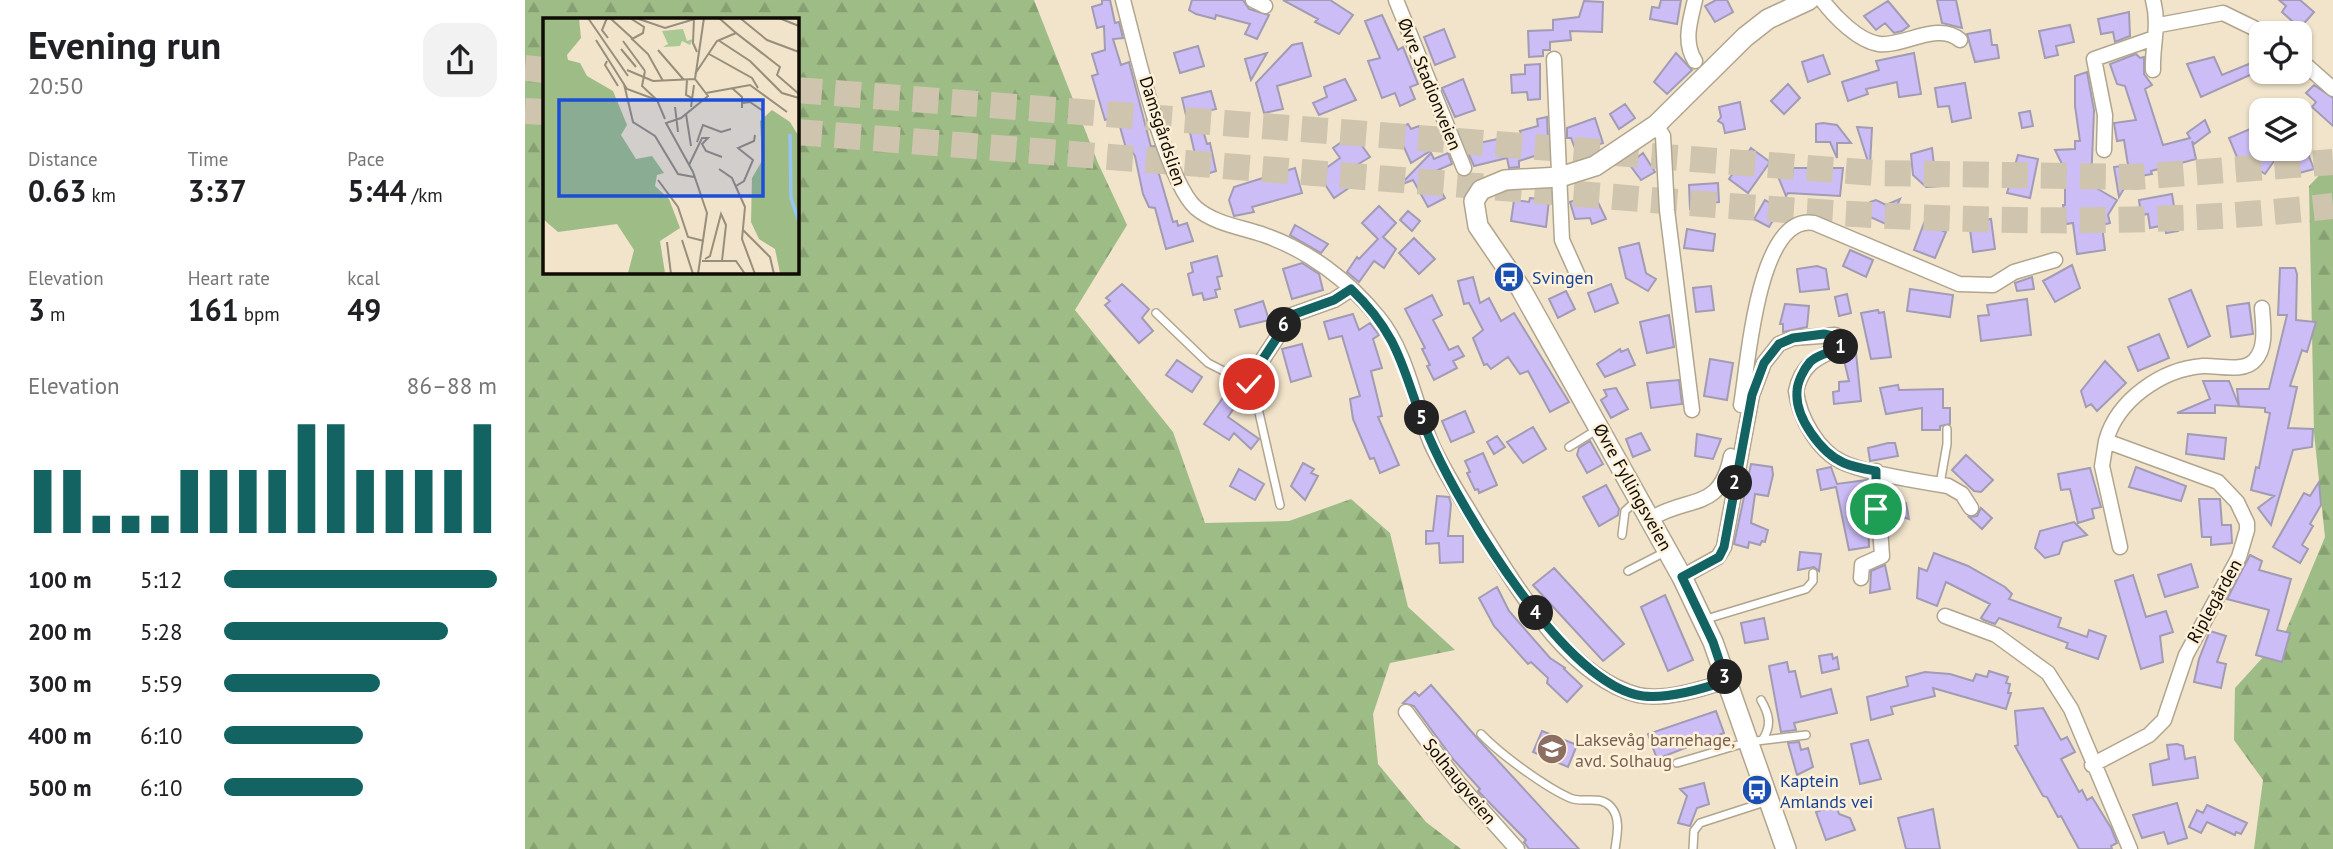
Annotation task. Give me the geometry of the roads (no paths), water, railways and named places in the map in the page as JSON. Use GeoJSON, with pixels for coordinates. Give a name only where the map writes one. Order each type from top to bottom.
{"type":"FeatureCollection","features":[{"type":"Feature","properties":{"kind":"main road"},"geometry":{"type":"LineString","coordinates":[[1560,177],[1595,166],[1656,125],[1745,37],[1768,19],[1808,0]]}},
{"type":"Feature","properties":{"kind":"main road","name":"Øvre Fyllingsveien"},"geometry":{"type":"LineString","coordinates":[[1560,177],[1504,180],[1481,190],[1474,201],[1478,226],[1521,289],[1669,550],[1703,620],[1726,681],[1755,740],[1769,801],[1786,849]]}},
{"type":"Feature","properties":{"kind":"street","name":"Damsgårdslien"},"geometry":{"type":"LineString","coordinates":[[1123,0],[1174,174],[1184,193],[1196,208],[1218,222],[1265,235],[1300,250],[1351,289],[1379,318],[1393,339],[1433,446],[1450,480],[1505,568],[1554,636],[1589,668],[1612,683],[1643,696],[1678,693],[1726,681]]}},
{"type":"Feature","properties":{"kind":"street","name":"Øvre Stadionveien"},"geometry":{"type":"LineString","coordinates":[[1396,0],[1464,168]]}},
{"type":"Feature","properties":{"kind":"street"},"geometry":{"type":"LineString","coordinates":[[1695,0],[1687,41],[1688,50],[1695,61]]}},
{"type":"Feature","properties":{"kind":"street"},"geometry":{"type":"LineString","coordinates":[[1822,0],[1840,21],[1874,43],[1888,44],[1938,33],[1952,34],[1960,40]]}},
{"type":"Feature","properties":{"kind":"street"},"geometry":{"type":"LineString","coordinates":[[2153,0],[2156,31],[2153,70]]}},
{"type":"Feature","properties":{"kind":"street"},"geometry":{"type":"LineString","coordinates":[[2104,150],[2105,116],[2094,58],[2156,31],[2223,13],[2249,25]]}},
{"type":"Feature","properties":{"kind":"street"},"geometry":{"type":"LineString","coordinates":[[1554,59],[1562,240],[1579,278]]}},
{"type":"Feature","properties":{"kind":"street"},"geometry":{"type":"LineString","coordinates":[[2312,70],[2333,89]]}},
{"type":"Feature","properties":{"kind":"street"},"geometry":{"type":"LineString","coordinates":[[1656,125],[1663,136],[1667,210],[1692,410]]}},
{"type":"Feature","properties":{"kind":"street"},"geometry":{"type":"LineString","coordinates":[[1651,518],[1664,511],[1697,503],[1714,495],[1724,483],[1764,275],[1781,237],[1793,226],[1806,221],[1814,223],[1959,284],[1993,285],[2014,272],[2055,260]]}},
{"type":"Feature","properties":{"kind":"street"},"geometry":{"type":"LineString","coordinates":[[1247,383],[1292,315],[1334,300],[1351,289]]}},
{"type":"Feature","properties":{"kind":"street"},"geometry":{"type":"LineString","coordinates":[[2120,547],[2102,466],[2109,428],[2122,409],[2163,376],[2202,366],[2243,367],[2252,363],[2262,349],[2262,308]]}},
{"type":"Feature","properties":{"kind":"street"},"geometry":{"type":"LineString","coordinates":[[1682,577],[1719,557],[1724,547],[1752,395],[1764,363],[1785,340],[1824,334],[1846,339],[1842,346],[1810,363],[1798,383],[1797,398],[1808,426],[1830,454],[1842,462],[1940,485],[1962,494],[1971,508]]}},
{"type":"Feature","properties":{"kind":"street","name":"Riplegården"},"geometry":{"type":"LineString","coordinates":[[2092,765],[2149,735],[2164,720],[2186,655],[2239,557],[2248,523],[2237,502],[2218,482],[2106,440]]}},
{"type":"Feature","properties":{"kind":"street"},"geometry":{"type":"LineString","coordinates":[[1861,578],[1862,565],[1881,556],[1876,471]]}},
{"type":"Feature","properties":{"kind":"street"},"geometry":{"type":"LineString","coordinates":[[1945,616],[1996,635],[2048,673],[2074,715],[2092,765],[2130,849]]}},
{"type":"Feature","properties":{"kind":"street","name":"Solhaugveien"},"geometry":{"type":"LineString","coordinates":[[1406,712],[1459,784],[1517,849]]}},
{"type":"Feature","properties":{"kind":"lane"},"geometry":{"type":"LineString","coordinates":[[1156,313],[1208,363],[1247,383],[1257,404],[1280,505]]}},
{"type":"Feature","properties":{"kind":"lane"},"geometry":{"type":"LineString","coordinates":[[1569,447],[1600,428]]}},
{"type":"Feature","properties":{"kind":"lane"},"geometry":{"type":"LineString","coordinates":[[1940,485],[1947,429]]}},
{"type":"Feature","properties":{"kind":"lane"},"geometry":{"type":"LineString","coordinates":[[1622,535],[1625,511],[1640,499]]}},
{"type":"Feature","properties":{"kind":"lane"},"geometry":{"type":"LineString","coordinates":[[1628,571],[1669,550]]}},
{"type":"Feature","properties":{"kind":"lane"},"geometry":{"type":"LineString","coordinates":[[1703,620],[1806,589],[1813,582],[1813,573]]}},
{"type":"Feature","properties":{"kind":"lane"},"geometry":{"type":"LineString","coordinates":[[1755,740],[1769,730],[1769,720],[1761,700]]}},
{"type":"Feature","properties":{"kind":"lane"},"geometry":{"type":"LineString","coordinates":[[1481,734],[1524,769],[1570,798],[1599,800],[1610,806],[1617,820],[1615,849]]}},
{"type":"Feature","properties":{"kind":"lane"},"geometry":{"type":"LineString","coordinates":[[1677,763],[1755,740],[1806,735]]}},
{"type":"Feature","properties":{"kind":"lane"},"geometry":{"type":"LineString","coordinates":[[1693,849],[1694,831],[1700,823],[1769,801]]}},
{"type":"Feature","properties":{"kind":"tunnel"},"geometry":{"type":"LineString","coordinates":[[525,68],[543,70]]}},
{"type":"Feature","properties":{"kind":"tunnel"},"geometry":{"type":"LineString","coordinates":[[798,90],[1874,173],[2136,177],[2333,162]]}},
{"type":"Feature","properties":{"kind":"tunnel"},"geometry":{"type":"LineString","coordinates":[[525,111],[543,112]]}},
{"type":"Feature","properties":{"kind":"tunnel"},"geometry":{"type":"LineString","coordinates":[[798,132],[1845,214],[2040,220],[2138,219],[2235,215],[2333,206]]}},
{"type":"Feature","properties":{"kind":"place","name":"Svingen"},"geometry":{"type":"Point","coordinates":[1509,277]}},
{"type":"Feature","properties":{"kind":"place","name":"Laksevåg barnehage, avd. Solhaug"},"geometry":{"type":"Point","coordinates":[1552,749]}},
{"type":"Feature","properties":{"kind":"place","name":"Kaptein Amlands vei"},"geometry":{"type":"Point","coordinates":[1757,790]}}]}
